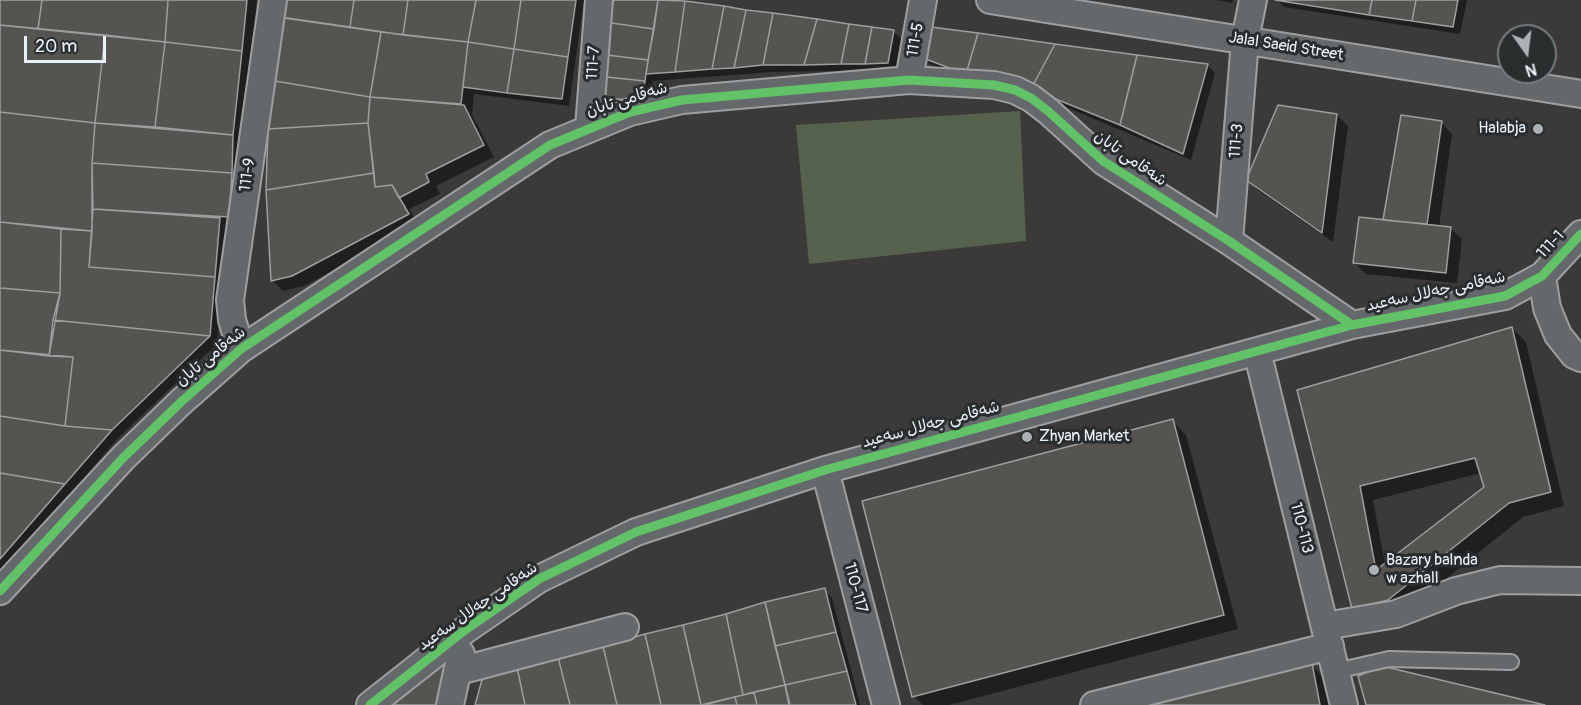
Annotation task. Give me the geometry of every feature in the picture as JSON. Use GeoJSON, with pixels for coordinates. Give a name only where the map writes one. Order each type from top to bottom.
{"type":"FeatureCollection","features":[{"type":"Feature","properties":{"kind":"street","name":"111-9"},"geometry":{"type":"LineString","coordinates":[[241,349],[230,300],[273,0]]}},
{"type":"Feature","properties":{"kind":"street","name":"111-7"},"geometry":{"type":"LineString","coordinates":[[589,127],[599,0]]}},
{"type":"Feature","properties":{"kind":"street","name":"111-5"},"geometry":{"type":"LineString","coordinates":[[909,80],[923,0]]}},
{"type":"Feature","properties":{"kind":"street","name":"Jalal Saeid Street"},"geometry":{"type":"LineString","coordinates":[[990,0],[1581,94]]}},
{"type":"Feature","properties":{"kind":"street","name":"111-3"},"geometry":{"type":"LineString","coordinates":[[1229,241],[1245,40],[1253,0]]}},
{"type":"Feature","properties":{"kind":"street","name":"شەقامی تابان"},"geometry":{"type":"LineString","coordinates":[[0,591],[123,458],[241,349],[549,145],[630,112],[682,100],[909,80],[994,85],[1031,98],[1103,161],[1229,241],[1352,325]]}},
{"type":"Feature","properties":{"kind":"street","name":"111-1"},"geometry":{"type":"LineString","coordinates":[[1542,276],[1581,234]]}},
{"type":"Feature","properties":{"kind":"street","name":"شەقامی جەلال سەعید"},"geometry":{"type":"LineString","coordinates":[[370,705],[465,630],[539,579],[636,532],[825,470],[1352,325],[1505,296],[1542,276]]}},
{"type":"Feature","properties":{"kind":"street"},"geometry":{"type":"LineString","coordinates":[[1542,276],[1547,309],[1558,335],[1574,355],[1581,358]]}},
{"type":"Feature","properties":{"kind":"street","name":"110-113"},"geometry":{"type":"LineString","coordinates":[[1257,351],[1344,705]]}},
{"type":"Feature","properties":{"kind":"street","name":"110-117"},"geometry":{"type":"LineString","coordinates":[[825,470],[886,705]]}},
{"type":"Feature","properties":{"kind":"street"},"geometry":{"type":"LineString","coordinates":[[1094,705],[1328,636],[1456,591],[1500,580],[1581,581]]}},
{"type":"Feature","properties":{"kind":"street"},"geometry":{"type":"LineString","coordinates":[[459,671],[625,627]]}},
{"type":"Feature","properties":{"kind":"street"},"geometry":{"type":"LineString","coordinates":[[450,705],[459,671],[465,630]]}},
{"type":"Feature","properties":{"kind":"lane"},"geometry":{"type":"LineString","coordinates":[[1336,671],[1389,659],[1511,662]]}},
{"type":"Feature","properties":{"kind":"green space"},"geometry":{"type":"Polygon","coordinates":[[[1020,111],[1026,241],[809,264],[796,125],[1020,111]]]}},
{"type":"Feature","properties":{"kind":"building"},"geometry":{"type":"Polygon","coordinates":[[[0,0],[42,0],[38,29],[0,25],[0,0]]]}},
{"type":"Feature","properties":{"kind":"building"},"geometry":{"type":"Polygon","coordinates":[[[42,0],[168,0],[165,42],[38,29],[42,0]]]}},
{"type":"Feature","properties":{"kind":"building"},"geometry":{"type":"Polygon","coordinates":[[[168,0],[247,0],[242,51],[165,42],[168,0]]]}},
{"type":"Feature","properties":{"kind":"building"},"geometry":{"type":"Polygon","coordinates":[[[282,0],[354,0],[350,27],[280,17],[282,0]]]}},
{"type":"Feature","properties":{"kind":"building"},"geometry":{"type":"Polygon","coordinates":[[[354,0],[408,0],[403,35],[350,27],[354,0]]]}},
{"type":"Feature","properties":{"kind":"building"},"geometry":{"type":"Polygon","coordinates":[[[408,0],[476,0],[468,42],[403,35],[408,0]]]}},
{"type":"Feature","properties":{"kind":"building"},"geometry":{"type":"Polygon","coordinates":[[[476,0],[521,0],[514,49],[468,42],[476,0]]]}},
{"type":"Feature","properties":{"kind":"building"},"geometry":{"type":"Polygon","coordinates":[[[521,0],[576,0],[568,57],[514,49],[521,0]]]}},
{"type":"Feature","properties":{"kind":"building"},"geometry":{"type":"Polygon","coordinates":[[[607,0],[658,0],[654,29],[604,22],[607,0]]]}},
{"type":"Feature","properties":{"kind":"building"},"geometry":{"type":"Polygon","coordinates":[[[658,0],[685,1],[675,72],[646,74],[658,0]]]}},
{"type":"Feature","properties":{"kind":"building"},"geometry":{"type":"Polygon","coordinates":[[[1275,0],[1372,0],[1369,15],[1275,0]]]}},
{"type":"Feature","properties":{"kind":"building"},"geometry":{"type":"Polygon","coordinates":[[[1372,0],[1416,0],[1412,21],[1369,15],[1372,0]]]}},
{"type":"Feature","properties":{"kind":"building"},"geometry":{"type":"Polygon","coordinates":[[[1416,0],[1458,0],[1453,27],[1412,21],[1416,0]]]}},
{"type":"Feature","properties":{"kind":"building"},"geometry":{"type":"Polygon","coordinates":[[[685,1],[724,6],[712,69],[675,72],[685,1]]]}},
{"type":"Feature","properties":{"kind":"building"},"geometry":{"type":"Polygon","coordinates":[[[724,6],[746,10],[734,68],[712,69],[724,6]]]}},
{"type":"Feature","properties":{"kind":"building"},"geometry":{"type":"Polygon","coordinates":[[[746,10],[773,13],[763,65],[734,68],[746,10]]]}},
{"type":"Feature","properties":{"kind":"building"},"geometry":{"type":"Polygon","coordinates":[[[773,13],[817,19],[804,65],[763,65],[773,13]]]}},
{"type":"Feature","properties":{"kind":"building"},"geometry":{"type":"Polygon","coordinates":[[[284,18],[381,32],[370,97],[275,81],[284,18]]]}},
{"type":"Feature","properties":{"kind":"building"},"geometry":{"type":"Polygon","coordinates":[[[817,19],[849,24],[841,64],[804,65],[817,19]]]}},
{"type":"Feature","properties":{"kind":"building"},"geometry":{"type":"Polygon","coordinates":[[[604,22],[654,29],[648,60],[599,54],[604,22]]]}},
{"type":"Feature","properties":{"kind":"building"},"geometry":{"type":"Polygon","coordinates":[[[849,24],[872,27],[865,64],[841,64],[849,24]]]}},
{"type":"Feature","properties":{"kind":"building"},"geometry":{"type":"Polygon","coordinates":[[[0,25],[105,35],[95,123],[0,112],[0,25]]]}},
{"type":"Feature","properties":{"kind":"building"},"geometry":{"type":"Polygon","coordinates":[[[872,27],[894,30],[888,63],[865,64],[872,27]]]}},
{"type":"Feature","properties":{"kind":"building"},"geometry":{"type":"Polygon","coordinates":[[[931,27],[978,33],[966,74],[920,57],[931,27]]]}},
{"type":"Feature","properties":{"kind":"building"},"geometry":{"type":"Polygon","coordinates":[[[381,32],[468,42],[461,104],[370,97],[381,32]]]}},
{"type":"Feature","properties":{"kind":"building"},"geometry":{"type":"Polygon","coordinates":[[[978,33],[1055,44],[1031,89],[966,74],[978,33]]]}},
{"type":"Feature","properties":{"kind":"building"},"geometry":{"type":"Polygon","coordinates":[[[105,35],[165,42],[155,127],[95,123],[105,35]]]}},
{"type":"Feature","properties":{"kind":"building"},"geometry":{"type":"Polygon","coordinates":[[[165,42],[242,51],[233,135],[155,127],[165,42]]]}},
{"type":"Feature","properties":{"kind":"building"},"geometry":{"type":"Polygon","coordinates":[[[468,42],[514,49],[507,93],[463,87],[468,42]]]}},
{"type":"Feature","properties":{"kind":"building"},"geometry":{"type":"Polygon","coordinates":[[[1055,44],[1137,55],[1120,125],[1031,89],[1055,44]]]}},
{"type":"Feature","properties":{"kind":"building"},"geometry":{"type":"Polygon","coordinates":[[[514,49],[568,57],[562,99],[507,93],[514,49]]]}},
{"type":"Feature","properties":{"kind":"building"},"geometry":{"type":"Polygon","coordinates":[[[599,54],[648,60],[645,81],[597,76],[599,54]]]}},
{"type":"Feature","properties":{"kind":"building"},"geometry":{"type":"Polygon","coordinates":[[[1137,55],[1208,64],[1183,154],[1120,125],[1137,55]]]}},
{"type":"Feature","properties":{"kind":"building"},"geometry":{"type":"Polygon","coordinates":[[[597,76],[645,81],[641,101],[592,97],[597,76]]]}},
{"type":"Feature","properties":{"kind":"building"},"geometry":{"type":"Polygon","coordinates":[[[275,81],[370,97],[368,123],[268,129],[275,81]]]}},
{"type":"Feature","properties":{"kind":"building"},"geometry":{"type":"Polygon","coordinates":[[[370,97],[464,105],[484,145],[426,174],[429,182],[399,198],[392,185],[375,187],[368,123],[370,97]]]}},
{"type":"Feature","properties":{"kind":"building"},"geometry":{"type":"Polygon","coordinates":[[[1278,105],[1337,114],[1322,233],[1246,180],[1278,105]]]}},
{"type":"Feature","properties":{"kind":"building"},"geometry":{"type":"Polygon","coordinates":[[[0,112],[95,123],[92,163],[92,231],[0,222],[0,112]]]}},
{"type":"Feature","properties":{"kind":"building"},"geometry":{"type":"Polygon","coordinates":[[[1401,115],[1442,121],[1427,224],[1383,220],[1401,115]]]}},
{"type":"Feature","properties":{"kind":"building"},"geometry":{"type":"Polygon","coordinates":[[[95,123],[233,135],[232,173],[92,163],[95,123]]]}},
{"type":"Feature","properties":{"kind":"building"},"geometry":{"type":"Polygon","coordinates":[[[368,123],[374,173],[266,190],[268,129],[368,123]]]}},
{"type":"Feature","properties":{"kind":"building"},"geometry":{"type":"Polygon","coordinates":[[[92,163],[232,173],[229,217],[93,209],[92,163]]]}},
{"type":"Feature","properties":{"kind":"building"},"geometry":{"type":"Polygon","coordinates":[[[374,173],[375,187],[392,185],[409,214],[292,276],[271,281],[266,190],[374,173]]]}},
{"type":"Feature","properties":{"kind":"building"},"geometry":{"type":"Polygon","coordinates":[[[93,209],[220,218],[215,277],[89,267],[93,209]]]}},
{"type":"Feature","properties":{"kind":"building"},"geometry":{"type":"Polygon","coordinates":[[[1359,217],[1451,227],[1446,273],[1353,263],[1359,217]]]}},
{"type":"Feature","properties":{"kind":"building"},"geometry":{"type":"Polygon","coordinates":[[[0,222],[61,229],[60,293],[0,288],[0,222]]]}},
{"type":"Feature","properties":{"kind":"building"},"geometry":{"type":"Polygon","coordinates":[[[61,229],[92,231],[89,267],[215,277],[210,336],[53,320],[60,293],[61,229]]]}},
{"type":"Feature","properties":{"kind":"building"},"geometry":{"type":"Polygon","coordinates":[[[0,288],[60,293],[49,356],[0,350],[0,288]]]}},
{"type":"Feature","properties":{"kind":"building"},"geometry":{"type":"Polygon","coordinates":[[[53,320],[210,336],[112,430],[65,426],[73,357],[49,356],[53,320]]]}},
{"type":"Feature","properties":{"kind":"building"},"geometry":{"type":"Polygon","coordinates":[[[1512,327],[1551,492],[1509,503],[1388,600],[1352,609],[1297,390],[1512,327]],[[1475,458],[1360,486],[1376,570],[1484,487],[1475,458]]]}},
{"type":"Feature","properties":{"kind":"building"},"geometry":{"type":"Polygon","coordinates":[[[0,350],[73,357],[65,426],[0,416],[0,350]]]}},
{"type":"Feature","properties":{"kind":"building"},"geometry":{"type":"Polygon","coordinates":[[[0,416],[65,426],[112,430],[65,484],[0,473],[0,416]]]}},
{"type":"Feature","properties":{"kind":"building"},"geometry":{"type":"Polygon","coordinates":[[[1173,419],[1224,615],[912,697],[862,501],[1173,419]]]}},
{"type":"Feature","properties":{"kind":"building"},"geometry":{"type":"Polygon","coordinates":[[[0,473],[65,484],[0,559],[0,473]]]}},
{"type":"Feature","properties":{"kind":"building"},"geometry":{"type":"Polygon","coordinates":[[[825,588],[836,632],[775,646],[765,602],[825,588]]]}},
{"type":"Feature","properties":{"kind":"building"},"geometry":{"type":"Polygon","coordinates":[[[765,602],[785,685],[743,695],[726,614],[765,602]]]}},
{"type":"Feature","properties":{"kind":"building"},"geometry":{"type":"Polygon","coordinates":[[[726,614],[743,695],[701,705],[683,625],[726,614]]]}},
{"type":"Feature","properties":{"kind":"building"},"geometry":{"type":"Polygon","coordinates":[[[683,625],[701,705],[661,705],[645,634],[683,625]]]}},
{"type":"Feature","properties":{"kind":"building"},"geometry":{"type":"Polygon","coordinates":[[[836,632],[847,671],[785,685],[775,646],[836,632]]]}},
{"type":"Feature","properties":{"kind":"building"},"geometry":{"type":"Polygon","coordinates":[[[645,634],[661,705],[617,705],[603,646],[645,634]]]}},
{"type":"Feature","properties":{"kind":"building"},"geometry":{"type":"Polygon","coordinates":[[[603,646],[617,705],[570,705],[558,657],[603,646]]]}},
{"type":"Feature","properties":{"kind":"building"},"geometry":{"type":"Polygon","coordinates":[[[558,657],[570,705],[525,705],[517,667],[558,657]]]}},
{"type":"Feature","properties":{"kind":"building"},"geometry":{"type":"Polygon","coordinates":[[[447,660],[440,705],[389,705],[447,660]]]}},
{"type":"Feature","properties":{"kind":"building"},"geometry":{"type":"Polygon","coordinates":[[[1312,663],[1320,705],[1136,705],[1312,663]]]}},
{"type":"Feature","properties":{"kind":"building"},"geometry":{"type":"Polygon","coordinates":[[[1382,666],[1545,705],[1366,705],[1358,676],[1382,666]]]}},
{"type":"Feature","properties":{"kind":"building"},"geometry":{"type":"Polygon","coordinates":[[[517,667],[525,705],[475,705],[483,676],[517,667]]]}},
{"type":"Feature","properties":{"kind":"building"},"geometry":{"type":"Polygon","coordinates":[[[847,671],[856,705],[790,705],[785,685],[847,671]]]}},
{"type":"Feature","properties":{"kind":"building"},"geometry":{"type":"Polygon","coordinates":[[[785,685],[789,705],[757,705],[754,692],[785,685]]]}},
{"type":"Feature","properties":{"kind":"building"},"geometry":{"type":"Polygon","coordinates":[[[754,692],[757,705],[737,705],[735,697],[754,692]]]}},
{"type":"Feature","properties":{"kind":"building"},"geometry":{"type":"Polygon","coordinates":[[[735,697],[737,705],[704,705],[735,697]]]}},
{"type":"Feature","properties":{"kind":"cycle path"},"geometry":{"type":"LineString","coordinates":[[0,591],[123,458],[241,349],[550,145],[630,112],[682,100],[909,80],[994,85],[1015,90],[1031,98],[1048,111],[1103,161],[1229,241],[1352,325]]}},
{"type":"Feature","properties":{"kind":"cycle path"},"geometry":{"type":"LineString","coordinates":[[370,705],[465,630],[539,579],[636,532],[825,470],[1352,325],[1505,296],[1542,276],[1581,234]]}},
{"type":"Feature","properties":{"kind":"place","name":"Halabja"},"geometry":{"type":"Point","coordinates":[1538,129]}},
{"type":"Feature","properties":{"kind":"place","name":"Zhyan Market"},"geometry":{"type":"Point","coordinates":[1027,437]}},
{"type":"Feature","properties":{"kind":"place","name":"Bazary balnda w azhall"},"geometry":{"type":"Point","coordinates":[1374,570]}}]}
